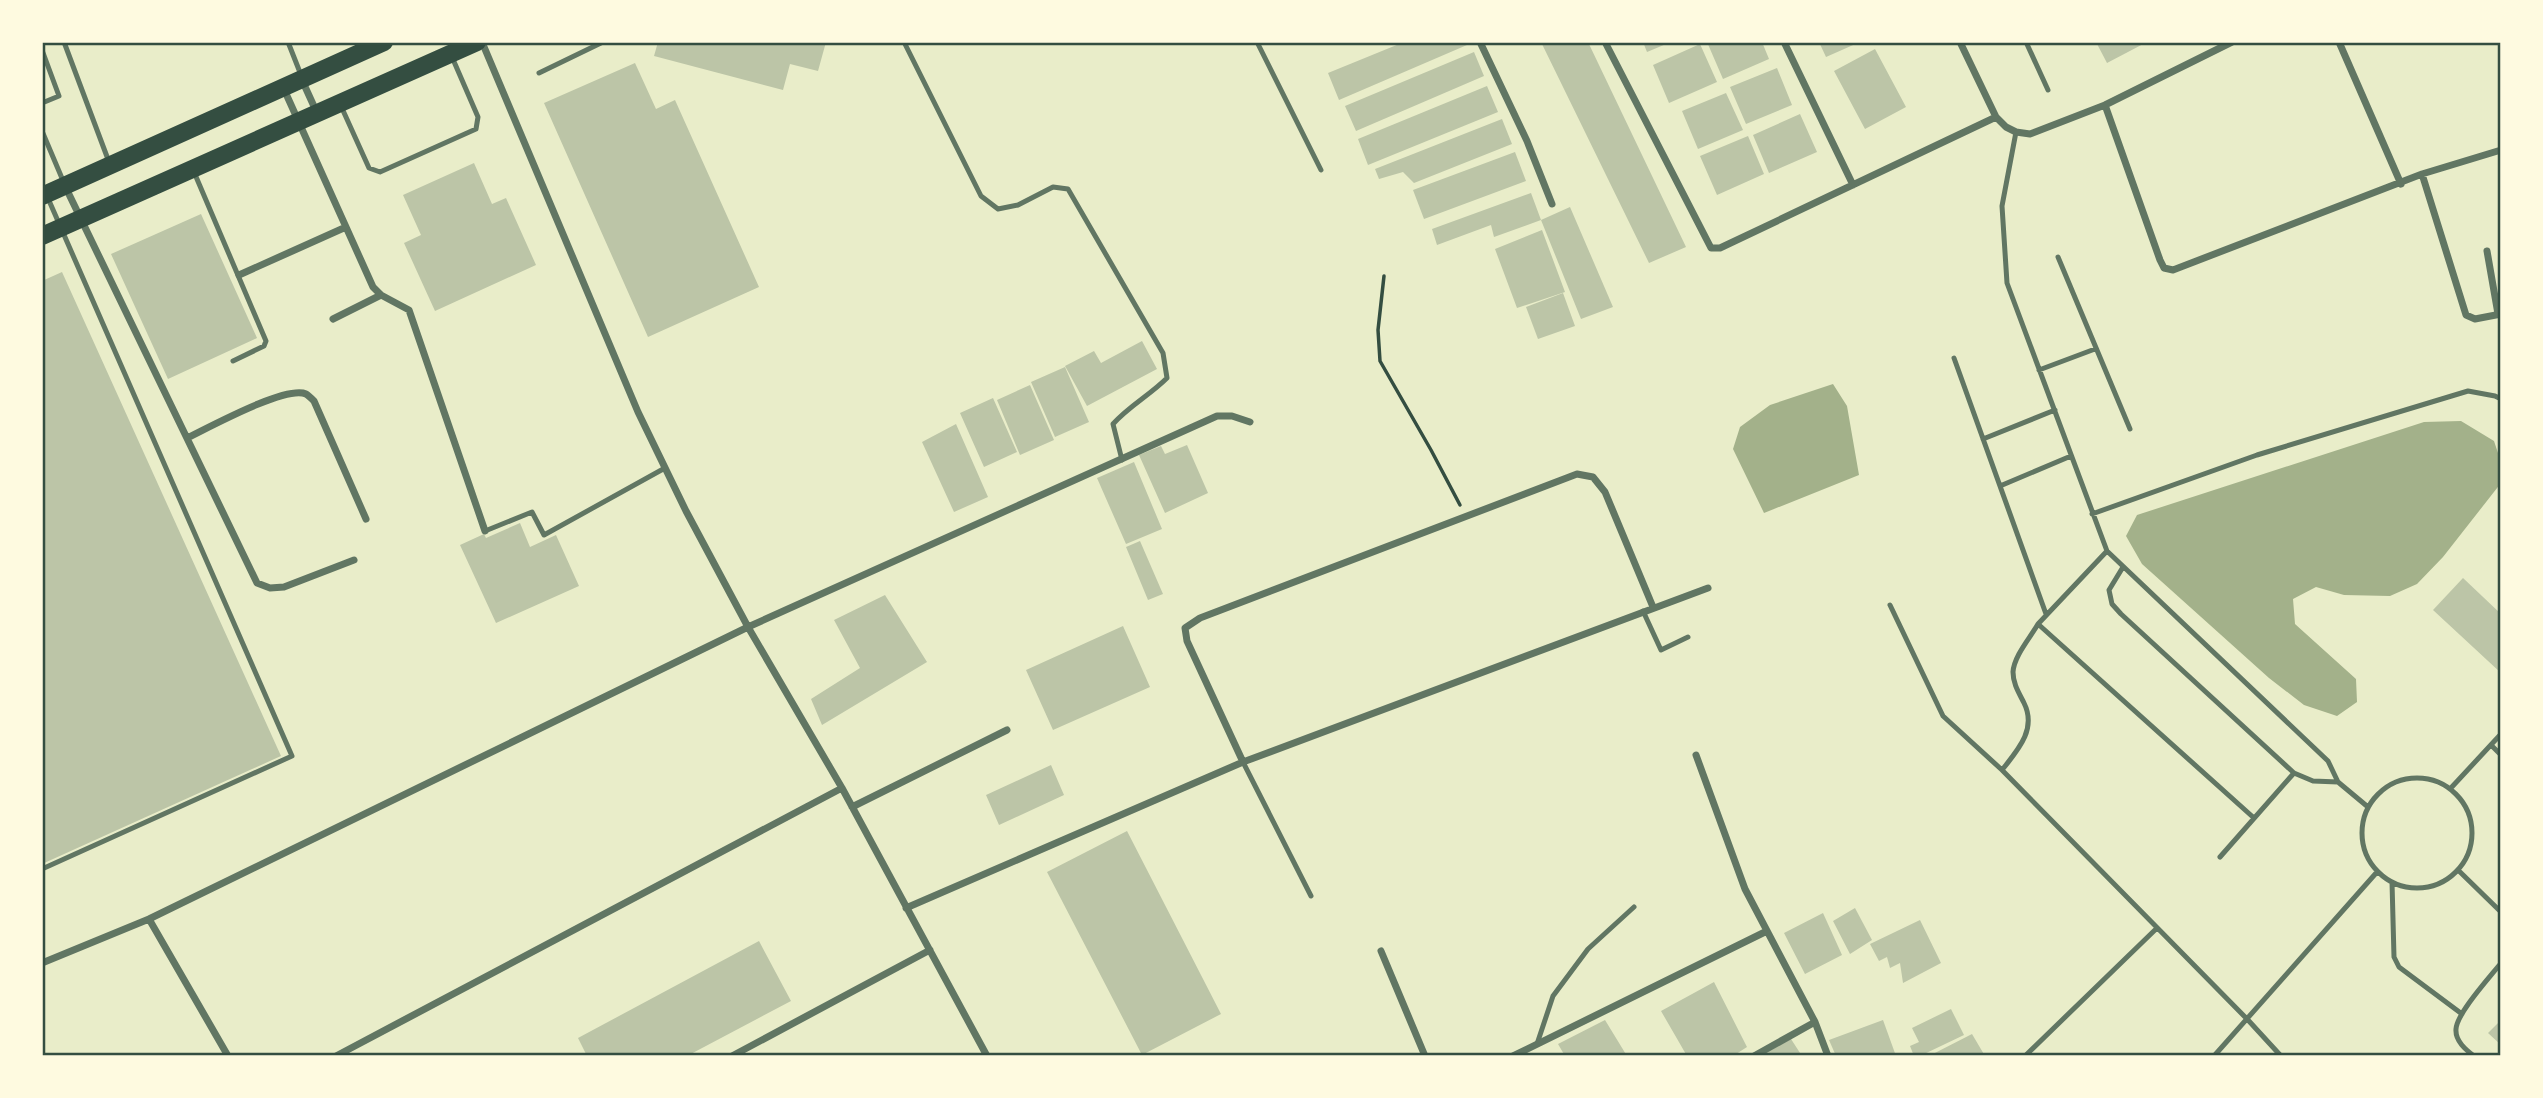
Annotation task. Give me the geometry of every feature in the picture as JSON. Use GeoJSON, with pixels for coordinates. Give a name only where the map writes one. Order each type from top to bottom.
{"type":"FeatureCollection","features":[{"type":"Feature","properties":{"kind":"highway"},"geometry":{"type":"LineString","coordinates":[[44,195],[384,42]]}},
{"type":"Feature","properties":{"kind":"highway"},"geometry":{"type":"LineString","coordinates":[[42,236],[479,42]]}},
{"type":"Feature","properties":{"kind":"street"},"geometry":{"type":"LineString","coordinates":[[479,42],[638,412],[665,468],[748,627],[842,788],[988,1056]]}},
{"type":"Feature","properties":{"kind":"street"},"geometry":{"type":"LineString","coordinates":[[1480,42],[1527,141],[1552,205]]}},
{"type":"Feature","properties":{"kind":"street"},"geometry":{"type":"LineString","coordinates":[[1605,42],[1711,248],[1720,248],[1996,117]]}},
{"type":"Feature","properties":{"kind":"street"},"geometry":{"type":"LineString","coordinates":[[1784,42],[1853,185]]}},
{"type":"Feature","properties":{"kind":"street"},"geometry":{"type":"LineString","coordinates":[[1960,42],[1996,117],[2006,127],[2030,134],[2105,105],[2232,42]]}},
{"type":"Feature","properties":{"kind":"street"},"geometry":{"type":"LineString","coordinates":[[2339,42],[2400,184]]}},
{"type":"Feature","properties":{"kind":"street"},"geometry":{"type":"LineString","coordinates":[[302,79],[317,113]]}},
{"type":"Feature","properties":{"kind":"street"},"geometry":{"type":"LineString","coordinates":[[283,87],[373,287],[381,295],[409,310],[485,531]]}},
{"type":"Feature","properties":{"kind":"street"},"geometry":{"type":"LineString","coordinates":[[2105,105],[2164,268],[2173,270],[2422,174],[2501,150]]}},
{"type":"Feature","properties":{"kind":"street"},"geometry":{"type":"LineString","coordinates":[[2422,174],[2466,315],[2474,319],[2500,314],[2487,251]]}},
{"type":"Feature","properties":{"kind":"street"},"geometry":{"type":"LineString","coordinates":[[65,186],[257,583],[270,589],[285,587],[354,560]]}},
{"type":"Feature","properties":{"kind":"street"},"geometry":{"type":"LineString","coordinates":[[239,275],[346,227]]}},
{"type":"Feature","properties":{"kind":"street"},"geometry":{"type":"LineString","coordinates":[[332,319],[381,295]]}},
{"type":"Feature","properties":{"kind":"street"},"geometry":{"type":"LineString","coordinates":[[187,438],[274,398],[295,393],[306,394],[314,401],[366,519]]}},
{"type":"Feature","properties":{"kind":"street"},"geometry":{"type":"LineString","coordinates":[[42,964],[149,919],[748,627],[1217,416],[1232,416],[1250,422]]}},
{"type":"Feature","properties":{"kind":"street"},"geometry":{"type":"LineString","coordinates":[[1243,762],[1187,641],[1185,628],[1200,618],[1465,516],[1577,474],[1593,477],[1605,492],[1653,607]]}},
{"type":"Feature","properties":{"kind":"street"},"geometry":{"type":"LineString","coordinates":[[906,908],[1243,762],[1708,588]]}},
{"type":"Feature","properties":{"kind":"street"},"geometry":{"type":"LineString","coordinates":[[852,807],[1007,730]]}},
{"type":"Feature","properties":{"kind":"street"},"geometry":{"type":"LineString","coordinates":[[1696,755],[1745,890],[1815,1022],[1828,1056]]}},
{"type":"Feature","properties":{"kind":"street"},"geometry":{"type":"LineString","coordinates":[[336,1056],[842,788]]}},
{"type":"Feature","properties":{"kind":"street"},"geometry":{"type":"LineString","coordinates":[[149,919],[228,1056]]}},
{"type":"Feature","properties":{"kind":"street"},"geometry":{"type":"LineString","coordinates":[[1513,1056],[1767,931]]}},
{"type":"Feature","properties":{"kind":"street"},"geometry":{"type":"LineString","coordinates":[[732,1056],[930,950]]}},
{"type":"Feature","properties":{"kind":"street"},"geometry":{"type":"LineString","coordinates":[[1381,951],[1425,1056]]}},
{"type":"Feature","properties":{"kind":"street"},"geometry":{"type":"LineString","coordinates":[[1754,1056],[1815,1022]]}},
{"type":"Feature","properties":{"kind":"lane"},"geometry":{"type":"LineString","coordinates":[[64,42],[110,165]]}},
{"type":"Feature","properties":{"kind":"lane"},"geometry":{"type":"LineString","coordinates":[[288,42],[302,79]]}},
{"type":"Feature","properties":{"kind":"lane"},"geometry":{"type":"LineString","coordinates":[[539,73],[603,42]]}},
{"type":"Feature","properties":{"kind":"lane"},"geometry":{"type":"LineString","coordinates":[[904,42],[981,195],[998,209],[1018,205],[1052,187],[1068,189],[1163,352],[1167,378],[1153,393],[1125,411],[1113,424],[1122,460]]}},
{"type":"Feature","properties":{"kind":"lane"},"geometry":{"type":"LineString","coordinates":[[1256,42],[1321,170]]}},
{"type":"Feature","properties":{"kind":"lane"},"geometry":{"type":"LineString","coordinates":[[2026,42],[2049,90]]}},
{"type":"Feature","properties":{"kind":"lane"},"geometry":{"type":"LineString","coordinates":[[42,50],[59,96],[42,103]]}},
{"type":"Feature","properties":{"kind":"lane"},"geometry":{"type":"LineString","coordinates":[[340,103],[369,168],[380,172],[404,162],[476,129],[478,117],[451,54]]}},
{"type":"Feature","properties":{"kind":"lane"},"geometry":{"type":"LineString","coordinates":[[42,131],[65,186]]}},
{"type":"Feature","properties":{"kind":"lane"},"geometry":{"type":"LineString","coordinates":[[2016,132],[2002,206],[2007,282],[2107,551],[2328,761],[2337,782],[2368,807]]}},
{"type":"Feature","properties":{"kind":"lane"},"geometry":{"type":"LineString","coordinates":[[192,169],[266,341],[264,346],[233,360]]}},
{"type":"Feature","properties":{"kind":"lane"},"geometry":{"type":"LineString","coordinates":[[42,869],[292,756],[44,195]]}},
{"type":"Feature","properties":{"kind":"lane"},"geometry":{"type":"LineString","coordinates":[[2058,257],[2130,429]]}},
{"type":"Feature","properties":{"kind":"lane"},"geometry":{"type":"LineString","coordinates":[[2039,370],[2095,349]]}},
{"type":"Feature","properties":{"kind":"lane"},"geometry":{"type":"LineString","coordinates":[[1954,358],[2046,614]]}},
{"type":"Feature","properties":{"kind":"lane"},"geometry":{"type":"LineString","coordinates":[[2092,514],[2257,454],[2468,391],[2501,399]]}},
{"type":"Feature","properties":{"kind":"lane"},"geometry":{"type":"LineString","coordinates":[[1983,439],[2055,410]]}},
{"type":"Feature","properties":{"kind":"lane"},"geometry":{"type":"LineString","coordinates":[[2000,486],[2071,456]]}},
{"type":"Feature","properties":{"kind":"lane"},"geometry":{"type":"LineString","coordinates":[[485,531],[532,512],[544,535],[665,468]]}},
{"type":"Feature","properties":{"kind":"lane"},"geometry":{"type":"LineString","coordinates":[[2002,770],[2019,749],[2030,725],[2029,712],[2015,685],[2015,663],[2046,614],[2107,551]]}},
{"type":"Feature","properties":{"kind":"lane"},"geometry":{"type":"LineString","coordinates":[[2123,567],[2109,590],[2112,604],[2294,774],[2313,781],[2337,782]]}},
{"type":"Feature","properties":{"kind":"lane"},"geometry":{"type":"LineString","coordinates":[[1890,605],[1943,716],[2002,770],[2281,1056]]}},
{"type":"Feature","properties":{"kind":"lane"},"geometry":{"type":"LineString","coordinates":[[1643,611],[1661,650],[1688,637]]}},
{"type":"Feature","properties":{"kind":"lane"},"geometry":{"type":"LineString","coordinates":[[2038,624],[2254,818]]}},
{"type":"Feature","properties":{"kind":"lane"},"geometry":{"type":"LineString","coordinates":[[2450,789],[2501,734]]}},
{"type":"Feature","properties":{"kind":"lane"},"geometry":{"type":"LineString","coordinates":[[2491,746],[2501,755]]}},
{"type":"Feature","properties":{"kind":"lane"},"geometry":{"type":"LineString","coordinates":[[1243,762],[1311,896]]}},
{"type":"Feature","properties":{"kind":"lane"},"geometry":{"type":"LineString","coordinates":[[2220,857],[2294,774]]}},
{"type":"Feature","properties":{"kind":"lane"},"geometry":{"type":"LineString","coordinates":[[2405,779],[2428,779],[2450,789],[2462,802],[2470,818],[2472,837],[2468,855],[2458,870],[2444,881],[2427,887],[2409,887],[2392,882],[2377,872],[2367,858],[2362,841],[2362,824],[2368,807],[2384,789],[2405,779]]}},
{"type":"Feature","properties":{"kind":"lane"},"geometry":{"type":"LineString","coordinates":[[2458,870],[2501,912]]}},
{"type":"Feature","properties":{"kind":"lane"},"geometry":{"type":"LineString","coordinates":[[2214,1056],[2377,872]]}},
{"type":"Feature","properties":{"kind":"lane"},"geometry":{"type":"LineString","coordinates":[[2392,882],[2394,957],[2399,967],[2462,1014]]}},
{"type":"Feature","properties":{"kind":"lane"},"geometry":{"type":"LineString","coordinates":[[1537,1044],[1553,996],[1588,949],[1633,907]]}},
{"type":"Feature","properties":{"kind":"lane"},"geometry":{"type":"LineString","coordinates":[[2025,1056],[2157,928]]}},
{"type":"Feature","properties":{"kind":"lane"},"geometry":{"type":"LineString","coordinates":[[2474,1056],[2457,1038],[2456,1027],[2462,1014],[2501,963]]}},
{"type":"Feature","properties":{"kind":"path"},"geometry":{"type":"LineString","coordinates":[[1384,276],[1378,330],[1380,361],[1432,450],[1465,516]]}},
{"type":"Feature","properties":{"kind":"shaded area"},"geometry":{"type":"Polygon","coordinates":[[[1833,384],[1847,406],[1859,475],[1764,513],[1733,449],[1740,427],[1770,405],[1833,384]]]}},
{"type":"Feature","properties":{"kind":"shaded area"},"geometry":{"type":"Polygon","coordinates":[[[2461,421],[2494,441],[2501,462],[2501,483],[2443,557],[2417,584],[2390,596],[2344,595],[2316,587],[2293,599],[2295,624],[2356,679],[2357,702],[2337,716],[2304,705],[2269,678],[2142,564],[2126,536],[2137,515],[2424,422],[2461,421]]]}},
{"type":"Feature","properties":{"kind":"building"},"geometry":{"type":"Polygon","coordinates":[[[658,42],[826,42],[818,71],[790,64],[783,90],[654,56],[658,42]]]}},
{"type":"Feature","properties":{"kind":"building"},"geometry":{"type":"Polygon","coordinates":[[[1404,42],[1466,42],[1467,45],[1339,100],[1328,73],[1404,42]]]}},
{"type":"Feature","properties":{"kind":"building"},"geometry":{"type":"Polygon","coordinates":[[[1541,42],[1588,42],[1686,247],[1649,263],[1541,42]]]}},
{"type":"Feature","properties":{"kind":"building"},"geometry":{"type":"Polygon","coordinates":[[[1643,42],[1671,42],[1647,52],[1643,42]]]}},
{"type":"Feature","properties":{"kind":"building"},"geometry":{"type":"Polygon","coordinates":[[[1707,42],[1762,42],[1769,59],[1723,79],[1707,42]]]}},
{"type":"Feature","properties":{"kind":"building"},"geometry":{"type":"Polygon","coordinates":[[[1819,42],[1860,42],[1826,57],[1819,42]]]}},
{"type":"Feature","properties":{"kind":"building"},"geometry":{"type":"Polygon","coordinates":[[[2096,42],[2147,42],[2107,63],[2096,42]]]}},
{"type":"Feature","properties":{"kind":"building"},"geometry":{"type":"Polygon","coordinates":[[[1700,44],[1717,82],[1669,103],[1653,65],[1700,44]]]}},
{"type":"Feature","properties":{"kind":"building"},"geometry":{"type":"Polygon","coordinates":[[[1875,49],[1906,107],[1865,129],[1834,71],[1875,49]]]}},
{"type":"Feature","properties":{"kind":"building"},"geometry":{"type":"Polygon","coordinates":[[[1474,52],[1484,76],[1356,131],[1345,106],[1474,52]]]}},
{"type":"Feature","properties":{"kind":"building"},"geometry":{"type":"Polygon","coordinates":[[[635,63],[656,109],[675,100],[759,287],[648,337],[544,103],[635,63]]]}},
{"type":"Feature","properties":{"kind":"building"},"geometry":{"type":"Polygon","coordinates":[[[1777,68],[1792,105],[1746,124],[1730,87],[1777,68]]]}},
{"type":"Feature","properties":{"kind":"building"},"geometry":{"type":"Polygon","coordinates":[[[1487,86],[1498,112],[1368,165],[1358,139],[1487,86]]]}},
{"type":"Feature","properties":{"kind":"building"},"geometry":{"type":"Polygon","coordinates":[[[1726,93],[1743,130],[1698,149],[1682,111],[1726,93]]]}},
{"type":"Feature","properties":{"kind":"building"},"geometry":{"type":"Polygon","coordinates":[[[1800,114],[1817,152],[1769,173],[1753,135],[1800,114]]]}},
{"type":"Feature","properties":{"kind":"building"},"geometry":{"type":"Polygon","coordinates":[[[1502,119],[1512,144],[1414,183],[1403,172],[1379,179],[1375,169],[1502,119]]]}},
{"type":"Feature","properties":{"kind":"building"},"geometry":{"type":"Polygon","coordinates":[[[1748,136],[1764,174],[1717,195],[1700,156],[1748,136]]]}},
{"type":"Feature","properties":{"kind":"building"},"geometry":{"type":"Polygon","coordinates":[[[1515,152],[1526,181],[1424,219],[1413,190],[1515,152]]]}},
{"type":"Feature","properties":{"kind":"building"},"geometry":{"type":"Polygon","coordinates":[[[474,163],[492,204],[506,198],[536,265],[435,311],[404,243],[421,235],[403,195],[474,163]]]}},
{"type":"Feature","properties":{"kind":"building"},"geometry":{"type":"Polygon","coordinates":[[[1531,193],[1541,220],[1494,237],[1491,225],[1437,245],[1432,229],[1531,193]]]}},
{"type":"Feature","properties":{"kind":"building"},"geometry":{"type":"Polygon","coordinates":[[[1570,207],[1613,307],[1581,319],[1541,220],[1570,207]]]}},
{"type":"Feature","properties":{"kind":"building"},"geometry":{"type":"Polygon","coordinates":[[[201,214],[257,338],[168,379],[111,254],[201,214]]]}},
{"type":"Feature","properties":{"kind":"building"},"geometry":{"type":"Polygon","coordinates":[[[1542,230],[1565,292],[1517,308],[1495,249],[1542,230]]]}},
{"type":"Feature","properties":{"kind":"building"},"geometry":{"type":"Polygon","coordinates":[[[62,272],[281,756],[42,864],[42,281],[62,272]]]}},
{"type":"Feature","properties":{"kind":"building"},"geometry":{"type":"Polygon","coordinates":[[[1563,293],[1575,326],[1538,339],[1526,307],[1563,293]]]}},
{"type":"Feature","properties":{"kind":"building"},"geometry":{"type":"Polygon","coordinates":[[[1142,341],[1157,369],[1087,406],[1065,366],[1094,351],[1101,363],[1142,341]]]}},
{"type":"Feature","properties":{"kind":"building"},"geometry":{"type":"Polygon","coordinates":[[[1065,367],[1089,422],[1055,437],[1031,382],[1065,367]]]}},
{"type":"Feature","properties":{"kind":"building"},"geometry":{"type":"Polygon","coordinates":[[[1030,385],[1054,440],[1020,455],[997,400],[1030,385]]]}},
{"type":"Feature","properties":{"kind":"building"},"geometry":{"type":"Polygon","coordinates":[[[993,398],[1017,452],[984,467],[960,413],[993,398]]]}},
{"type":"Feature","properties":{"kind":"building"},"geometry":{"type":"Polygon","coordinates":[[[956,424],[988,497],[954,512],[922,442],[956,424]]]}},
{"type":"Feature","properties":{"kind":"building"},"geometry":{"type":"Polygon","coordinates":[[[1187,445],[1208,493],[1165,513],[1139,455],[1161,446],[1165,454],[1187,445]]]}},
{"type":"Feature","properties":{"kind":"building"},"geometry":{"type":"Polygon","coordinates":[[[1134,462],[1162,529],[1126,544],[1097,478],[1134,462]]]}},
{"type":"Feature","properties":{"kind":"building"},"geometry":{"type":"Polygon","coordinates":[[[520,523],[530,547],[556,535],[579,586],[496,623],[460,545],[484,534],[486,538],[520,523]]]}},
{"type":"Feature","properties":{"kind":"building"},"geometry":{"type":"Polygon","coordinates":[[[1140,541],[1163,594],[1148,600],[1126,547],[1140,541]]]}},
{"type":"Feature","properties":{"kind":"building"},"geometry":{"type":"Polygon","coordinates":[[[2463,578],[2501,614],[2501,673],[2433,610],[2463,578]]]}},
{"type":"Feature","properties":{"kind":"building"},"geometry":{"type":"Polygon","coordinates":[[[885,595],[927,662],[822,725],[811,699],[860,668],[834,620],[885,595]]]}},
{"type":"Feature","properties":{"kind":"building"},"geometry":{"type":"Polygon","coordinates":[[[1123,626],[1150,687],[1053,730],[1026,670],[1123,626]]]}},
{"type":"Feature","properties":{"kind":"building"},"geometry":{"type":"Polygon","coordinates":[[[1051,765],[1064,795],[999,825],[986,795],[1051,765]]]}},
{"type":"Feature","properties":{"kind":"building"},"geometry":{"type":"Polygon","coordinates":[[[1127,831],[1221,1014],[1142,1055],[1047,872],[1127,831]]]}},
{"type":"Feature","properties":{"kind":"building"},"geometry":{"type":"Polygon","coordinates":[[[1855,908],[1872,940],[1850,954],[1833,921],[1855,908]]]}},
{"type":"Feature","properties":{"kind":"building"},"geometry":{"type":"Polygon","coordinates":[[[1823,913],[1842,955],[1805,974],[1784,933],[1823,913]]]}},
{"type":"Feature","properties":{"kind":"building"},"geometry":{"type":"Polygon","coordinates":[[[1920,920],[1941,963],[1903,983],[1900,963],[1890,968],[1887,957],[1879,961],[1870,944],[1920,920]]]}},
{"type":"Feature","properties":{"kind":"building"},"geometry":{"type":"Polygon","coordinates":[[[759,941],[791,1001],[687,1056],[587,1056],[578,1038],[759,941]]]}},
{"type":"Feature","properties":{"kind":"building"},"geometry":{"type":"Polygon","coordinates":[[[1714,982],[1747,1047],[1733,1056],[1687,1056],[1661,1011],[1714,982]]]}},
{"type":"Feature","properties":{"kind":"building"},"geometry":{"type":"Polygon","coordinates":[[[1951,1009],[1964,1035],[1920,1056],[1914,1056],[1910,1046],[1919,1042],[1912,1028],[1951,1009]]]}},
{"type":"Feature","properties":{"kind":"building"},"geometry":{"type":"Polygon","coordinates":[[[1605,1020],[1627,1056],[1565,1056],[1558,1044],[1605,1020]]]}},
{"type":"Feature","properties":{"kind":"building"},"geometry":{"type":"Polygon","coordinates":[[[1883,1020],[1896,1056],[1836,1056],[1829,1040],[1883,1020]]]}},
{"type":"Feature","properties":{"kind":"building"},"geometry":{"type":"Polygon","coordinates":[[[2501,1020],[2501,1045],[2488,1033],[2501,1020]]]}},
{"type":"Feature","properties":{"kind":"building"},"geometry":{"type":"Polygon","coordinates":[[[1972,1034],[1985,1056],[1929,1056],[1972,1034]]]}},
{"type":"Feature","properties":{"kind":"building"},"geometry":{"type":"Polygon","coordinates":[[[1791,1039],[1802,1056],[1760,1056],[1791,1039]]]}}]}
